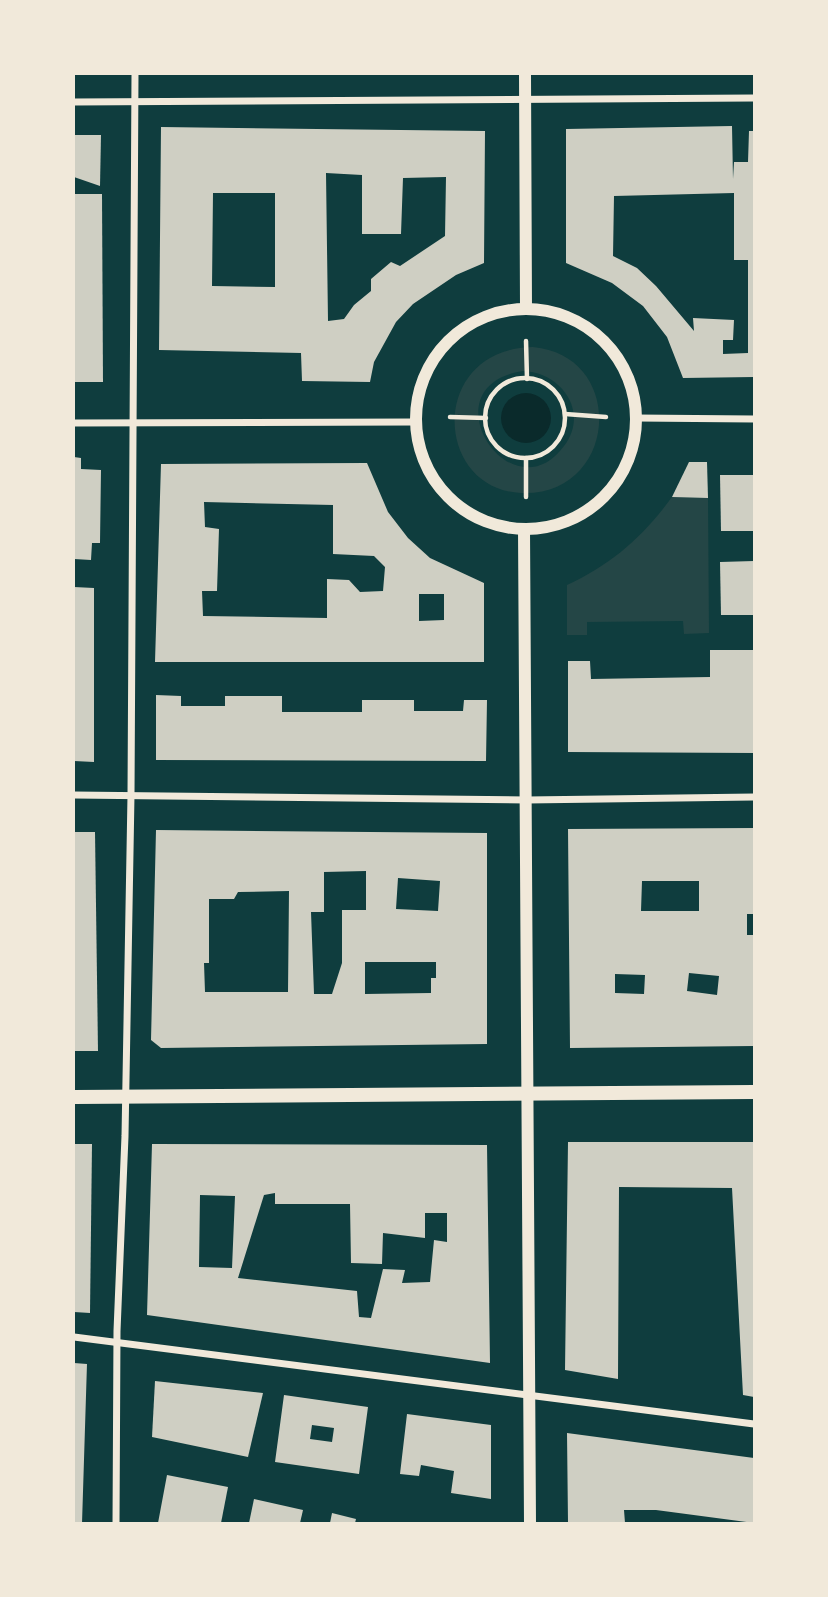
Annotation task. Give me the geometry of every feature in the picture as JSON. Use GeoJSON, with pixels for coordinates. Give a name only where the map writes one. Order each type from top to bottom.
{"type":"FeatureCollection","features":[{"type":"Feature","properties":{"kind":"main road"},"geometry":{"type":"LineString","coordinates":[[74,1097],[754,1092]]}},
{"type":"Feature","properties":{"kind":"street"},"geometry":{"type":"LineString","coordinates":[[116,1524],[116,1342],[125,1097],[131,795],[135,74]]}},
{"type":"Feature","properties":{"kind":"street"},"geometry":{"type":"LineString","coordinates":[[525,74],[526,308]]}},
{"type":"Feature","properties":{"kind":"street"},"geometry":{"type":"LineString","coordinates":[[74,102],[754,98]]}},
{"type":"Feature","properties":{"kind":"street"},"geometry":{"type":"LineString","coordinates":[[526,308],[571,318],[604,341],[627,375],[636,418],[628,461],[602,499],[563,523],[524,529],[479,519],[446,495],[424,462],[415,422],[424,374],[450,338],[489,315],[526,308]]}},
{"type":"Feature","properties":{"kind":"street"},"geometry":{"type":"LineString","coordinates":[[636,418],[754,419]]}},
{"type":"Feature","properties":{"kind":"street"},"geometry":{"type":"LineString","coordinates":[[74,423],[415,422]]}},
{"type":"Feature","properties":{"kind":"street"},"geometry":{"type":"LineString","coordinates":[[524,529],[530,1524]]}},
{"type":"Feature","properties":{"kind":"street"},"geometry":{"type":"LineString","coordinates":[[74,796],[527,800],[754,797]]}},
{"type":"Feature","properties":{"kind":"street"},"geometry":{"type":"LineString","coordinates":[[74,1337],[754,1424]]}},
{"type":"Feature","properties":{"kind":"path"},"geometry":{"type":"LineString","coordinates":[[526,341],[527,379]]}},
{"type":"Feature","properties":{"kind":"path"},"geometry":{"type":"LineString","coordinates":[[527,379],[552,389],[562,402],[565,414],[564,429],[555,446],[538,456],[526,458],[513,456],[497,446],[490,436],[486,418],[490,400],[497,391],[512,381],[527,379]]}},
{"type":"Feature","properties":{"kind":"path"},"geometry":{"type":"LineString","coordinates":[[565,414],[606,417]]}},
{"type":"Feature","properties":{"kind":"path"},"geometry":{"type":"LineString","coordinates":[[450,417],[486,418]]}},
{"type":"Feature","properties":{"kind":"path"},"geometry":{"type":"LineString","coordinates":[[526,458],[526,497]]}},
{"type":"Feature","properties":{"kind":"shaded area"},"geometry":{"type":"Polygon","coordinates":[[[533,347],[564,356],[585,374],[597,398],[599,425],[592,451],[577,473],[553,488],[521,493],[492,486],[471,469],[458,446],[455,419],[460,393],[474,370],[499,354],[533,347]],[[523,371],[494,381],[481,399],[479,420],[487,441],[502,458],[521,467],[543,464],[564,446],[574,420],[568,396],[560,386],[537,373],[523,371]]]}},
{"type":"Feature","properties":{"kind":"shaded area"},"geometry":{"type":"Polygon","coordinates":[[[526,393],[544,400],[551,418],[544,436],[526,443],[508,436],[501,418],[508,400],[526,393]]]}},
{"type":"Feature","properties":{"kind":"shaded area"},"geometry":{"type":"Polygon","coordinates":[[[672,497],[708,498],[709,633],[684,634],[683,621],[587,622],[587,635],[567,635],[567,585],[626,548],[650,525],[672,497]]]}},
{"type":"Feature","properties":{"kind":"building"},"geometry":{"type":"Polygon","coordinates":[[[732,126],[733,179],[734,162],[748,162],[749,131],[754,131],[754,377],[683,378],[667,337],[643,306],[612,283],[566,263],[566,129],[732,126]],[[734,193],[614,196],[613,256],[637,268],[694,331],[693,318],[734,320],[733,340],[723,340],[723,354],[748,353],[748,260],[734,260],[734,193]]]}},
{"type":"Feature","properties":{"kind":"building"},"geometry":{"type":"Polygon","coordinates":[[[161,127],[485,131],[484,263],[456,275],[413,304],[396,322],[374,362],[370,382],[302,381],[301,353],[159,350],[161,127]],[[326,173],[328,321],[344,319],[354,305],[371,291],[371,279],[391,262],[400,266],[445,236],[446,177],[403,178],[401,234],[362,234],[362,175],[326,173]],[[213,193],[212,286],[275,287],[275,193],[213,193]]]}},
{"type":"Feature","properties":{"kind":"building"},"geometry":{"type":"Polygon","coordinates":[[[74,135],[101,135],[100,186],[74,177],[74,135]]]}},
{"type":"Feature","properties":{"kind":"building"},"geometry":{"type":"Polygon","coordinates":[[[74,194],[102,194],[103,382],[74,382],[74,194]]]}},
{"type":"Feature","properties":{"kind":"building"},"geometry":{"type":"Polygon","coordinates":[[[74,457],[81,458],[81,469],[101,470],[100,543],[92,543],[91,560],[74,559],[74,457]]]}},
{"type":"Feature","properties":{"kind":"building"},"geometry":{"type":"Polygon","coordinates":[[[689,462],[707,462],[708,498],[672,497],[689,462]]]}},
{"type":"Feature","properties":{"kind":"building"},"geometry":{"type":"Polygon","coordinates":[[[367,463],[388,512],[408,538],[430,558],[484,583],[484,662],[155,662],[161,464],[367,463]],[[204,502],[205,527],[219,529],[217,591],[202,591],[203,616],[327,618],[327,579],[349,580],[360,592],[383,591],[385,567],[374,556],[333,554],[333,505],[204,502]],[[419,594],[419,621],[444,620],[444,594],[419,594]]]}},
{"type":"Feature","properties":{"kind":"building"},"geometry":{"type":"Polygon","coordinates":[[[720,475],[754,475],[754,531],[721,531],[720,475]]]}},
{"type":"Feature","properties":{"kind":"building"},"geometry":{"type":"Polygon","coordinates":[[[754,561],[754,615],[721,615],[720,562],[754,561]]]}},
{"type":"Feature","properties":{"kind":"building"},"geometry":{"type":"Polygon","coordinates":[[[74,587],[94,588],[94,762],[74,761],[74,587]]]}},
{"type":"Feature","properties":{"kind":"building"},"geometry":{"type":"Polygon","coordinates":[[[710,650],[754,650],[754,753],[568,752],[568,661],[590,661],[591,679],[710,677],[710,650]]]}},
{"type":"Feature","properties":{"kind":"building"},"geometry":{"type":"Polygon","coordinates":[[[156,695],[181,696],[181,706],[225,706],[225,696],[282,696],[282,712],[362,712],[362,700],[414,700],[414,711],[463,711],[464,700],[487,700],[486,761],[156,760],[156,695]]]}},
{"type":"Feature","properties":{"kind":"building"},"geometry":{"type":"Polygon","coordinates":[[[754,828],[754,914],[747,914],[747,935],[754,935],[754,1046],[570,1048],[568,829],[754,828]],[[642,881],[641,911],[699,911],[699,881],[642,881]],[[689,973],[687,991],[717,995],[719,976],[689,973]],[[615,974],[615,993],[644,994],[645,975],[615,974]]]}},
{"type":"Feature","properties":{"kind":"building"},"geometry":{"type":"Polygon","coordinates":[[[156,830],[487,833],[487,1044],[161,1048],[151,1040],[156,830]],[[366,871],[324,872],[324,912],[311,912],[314,994],[332,994],[342,963],[342,910],[366,910],[366,871]],[[398,878],[396,909],[438,911],[440,881],[398,878]],[[289,891],[238,892],[234,899],[209,899],[209,963],[204,963],[205,992],[288,992],[289,891]],[[365,962],[365,994],[431,993],[431,978],[436,978],[436,962],[365,962]]]}},
{"type":"Feature","properties":{"kind":"building"},"geometry":{"type":"Polygon","coordinates":[[[74,832],[95,832],[98,1051],[74,1051],[74,832]]]}},
{"type":"Feature","properties":{"kind":"building"},"geometry":{"type":"Polygon","coordinates":[[[568,1142],[754,1142],[754,1397],[743,1395],[732,1188],[619,1187],[618,1379],[565,1370],[568,1142]]]}},
{"type":"Feature","properties":{"kind":"building"},"geometry":{"type":"Polygon","coordinates":[[[74,1144],[92,1144],[90,1313],[74,1312],[74,1144]]]}},
{"type":"Feature","properties":{"kind":"building"},"geometry":{"type":"Polygon","coordinates":[[[152,1144],[487,1145],[490,1363],[147,1315],[152,1144]],[[275,1193],[264,1195],[238,1278],[357,1291],[359,1317],[371,1318],[383,1269],[405,1270],[402,1283],[430,1282],[434,1240],[447,1242],[447,1213],[425,1213],[425,1238],[383,1233],[382,1264],[351,1263],[350,1204],[275,1204],[275,1193]],[[200,1195],[199,1267],[232,1268],[235,1196],[200,1195]]]}},
{"type":"Feature","properties":{"kind":"building"},"geometry":{"type":"Polygon","coordinates":[[[74,1363],[87,1364],[82,1523],[74,1523],[74,1363]]]}},
{"type":"Feature","properties":{"kind":"building"},"geometry":{"type":"Polygon","coordinates":[[[155,1381],[263,1393],[248,1457],[152,1437],[155,1381]]]}},
{"type":"Feature","properties":{"kind":"building"},"geometry":{"type":"Polygon","coordinates":[[[284,1395],[368,1407],[359,1474],[275,1462],[284,1395]],[[312,1425],[310,1439],[332,1442],[334,1428],[312,1425]]]}},
{"type":"Feature","properties":{"kind":"building"},"geometry":{"type":"Polygon","coordinates":[[[407,1414],[491,1425],[491,1499],[451,1493],[454,1471],[421,1465],[419,1476],[400,1474],[407,1414]]]}},
{"type":"Feature","properties":{"kind":"building"},"geometry":{"type":"Polygon","coordinates":[[[567,1433],[754,1458],[754,1523],[656,1510],[624,1510],[625,1523],[568,1523],[567,1433]]]}},
{"type":"Feature","properties":{"kind":"building"},"geometry":{"type":"Polygon","coordinates":[[[167,1475],[228,1487],[221,1523],[158,1523],[167,1475]]]}},
{"type":"Feature","properties":{"kind":"building"},"geometry":{"type":"Polygon","coordinates":[[[254,1499],[303,1510],[300,1523],[249,1523],[254,1499]]]}},
{"type":"Feature","properties":{"kind":"building"},"geometry":{"type":"Polygon","coordinates":[[[332,1513],[356,1519],[355,1523],[330,1523],[332,1513]]]}}]}
